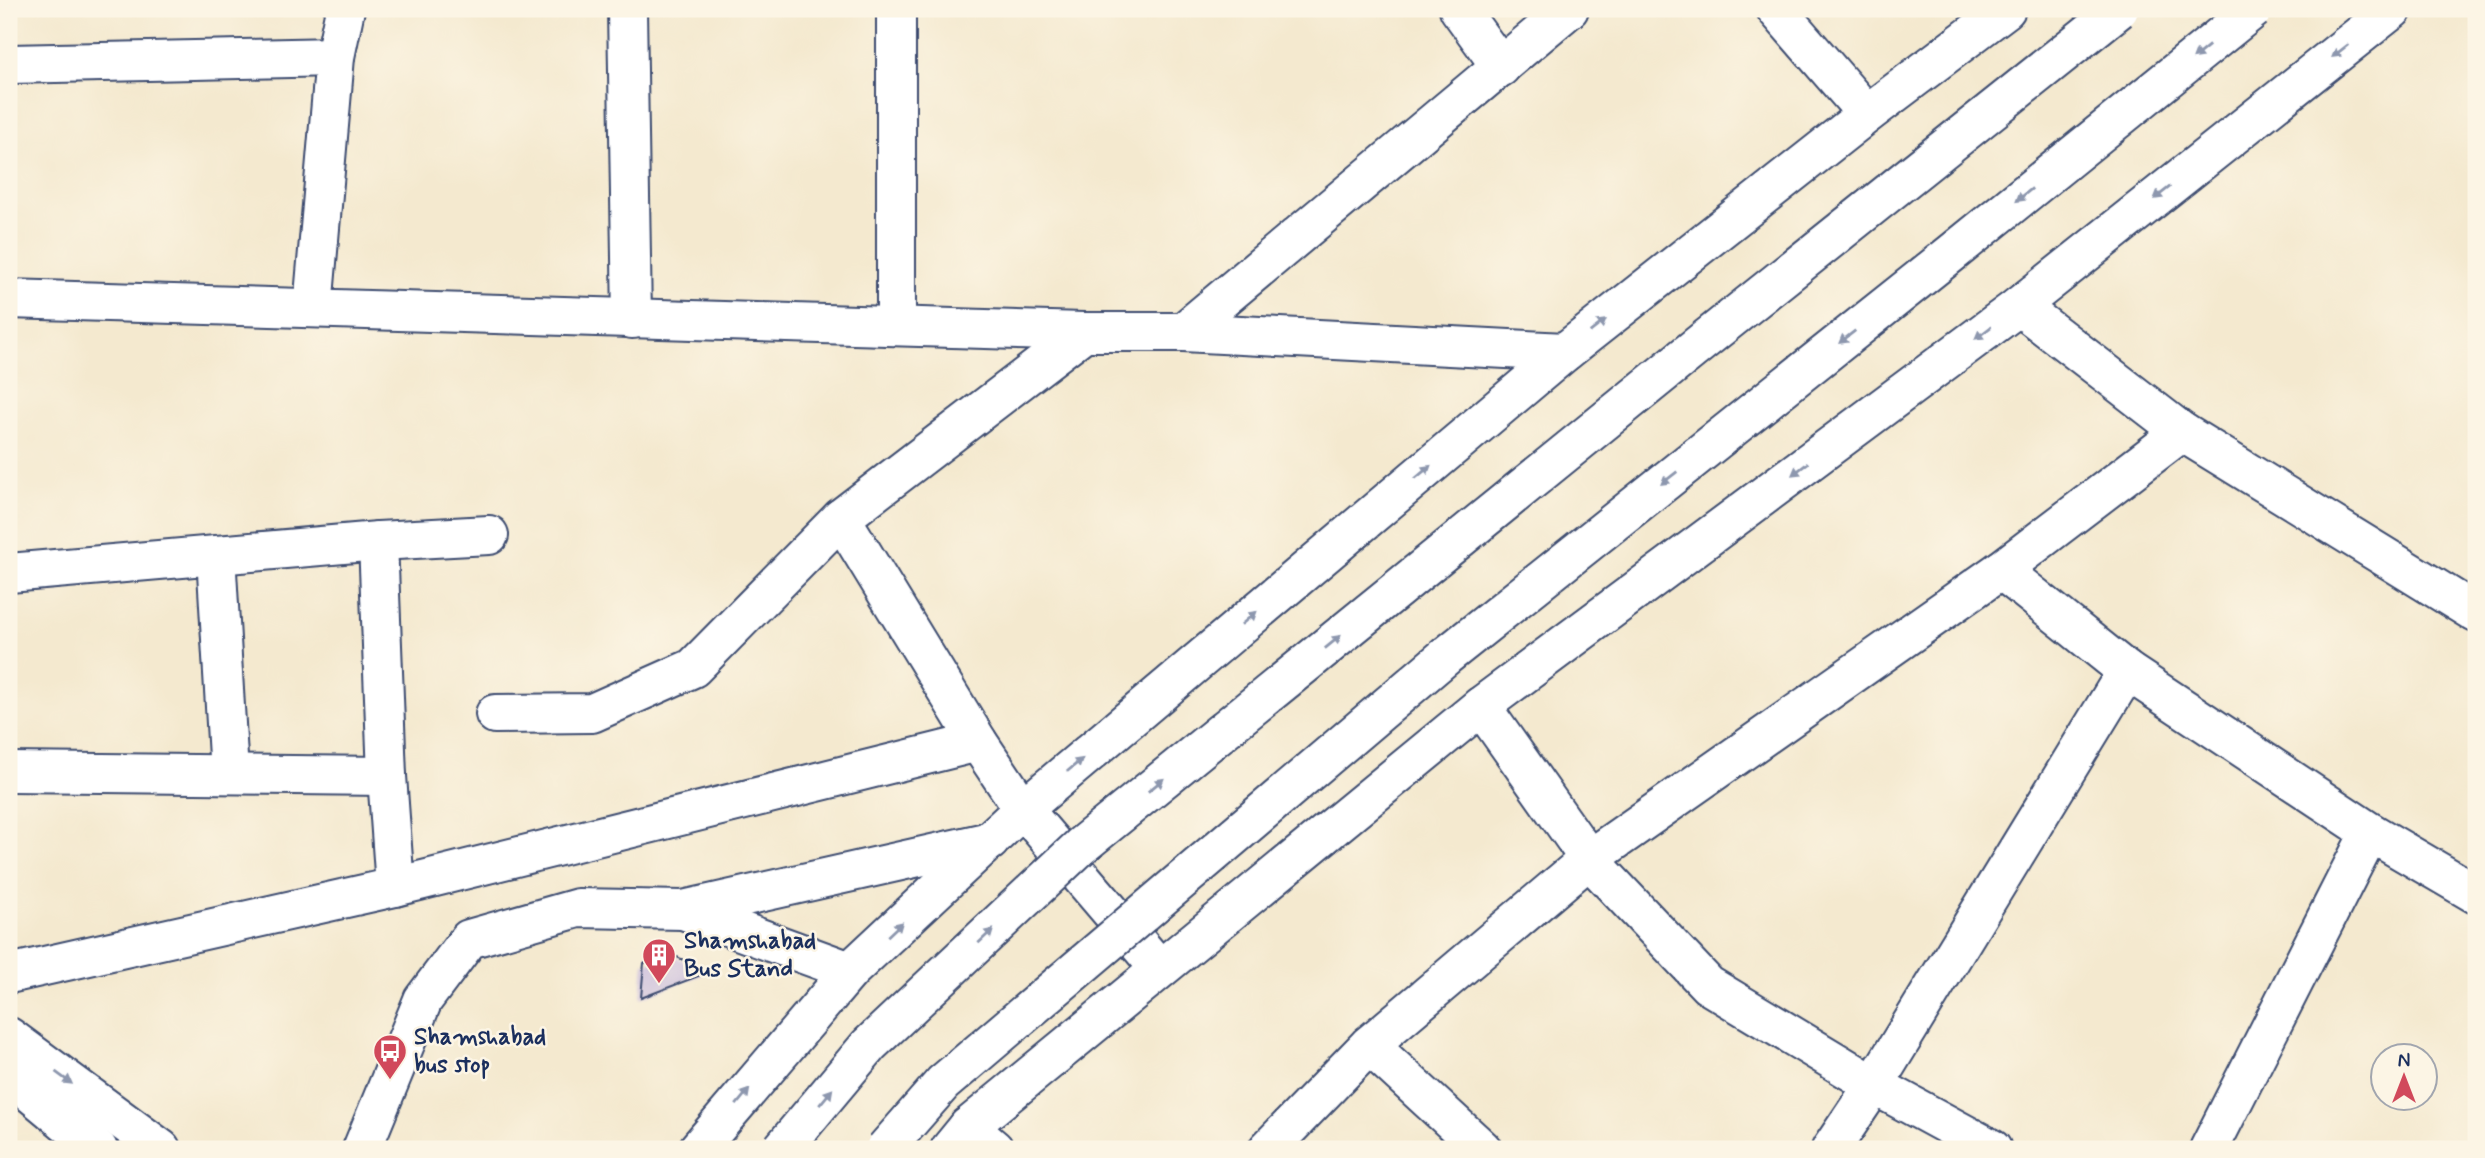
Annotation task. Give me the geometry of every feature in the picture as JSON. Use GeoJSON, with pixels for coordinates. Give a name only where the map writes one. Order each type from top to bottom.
{"type":"FeatureCollection","features":[{"type":"Feature","properties":{"kind":"main road"},"geometry":{"type":"LineString","coordinates":[[313,308],[335,57],[345,9]]}},
{"type":"Feature","properties":{"kind":"main road"},"geometry":{"type":"LineString","coordinates":[[627,9],[632,319]]}},
{"type":"Feature","properties":{"kind":"main road"},"geometry":{"type":"LineString","coordinates":[[896,326],[897,9]]}},
{"type":"Feature","properties":{"kind":"main road"},"geometry":{"type":"LineString","coordinates":[[1459,9],[1501,67]]}},
{"type":"Feature","properties":{"kind":"main road"},"geometry":{"type":"LineString","coordinates":[[1183,332],[1569,9]]}},
{"type":"Feature","properties":{"kind":"main road"},"geometry":{"type":"LineString","coordinates":[[1776,9],[1867,114]]}},
{"type":"Feature","properties":{"kind":"main road"},"geometry":{"type":"LineString","coordinates":[[698,1149],[850,971],[1023,809],[1565,352],[1867,114],[2006,9]]}},
{"type":"Feature","properties":{"kind":"main road"},"geometry":{"type":"LineString","coordinates":[[782,1149],[869,1045],[1081,846],[1702,342],[2119,9]]}},
{"type":"Feature","properties":{"kind":"main road"},"geometry":{"type":"LineString","coordinates":[[885,1149],[943,1083],[1446,656],[2255,9]]}},
{"type":"Feature","properties":{"kind":"main road"},"geometry":{"type":"LineString","coordinates":[[971,1142],[1159,968],[1481,706],[2019,306],[2393,9]]}},
{"type":"Feature","properties":{"kind":"main road"},"geometry":{"type":"LineString","coordinates":[[9,64],[335,57]]}},
{"type":"Feature","properties":{"kind":"main road"},"geometry":{"type":"LineString","coordinates":[[9,299],[1084,332],[1183,332],[1565,352]]}},
{"type":"Feature","properties":{"kind":"main road"},"geometry":{"type":"LineString","coordinates":[[2019,306],[2182,432],[2476,613]]}},
{"type":"Feature","properties":{"kind":"main road"},"geometry":{"type":"LineString","coordinates":[[495,714],[592,713],[693,668],[841,518],[1084,332]]}},
{"type":"Feature","properties":{"kind":"main road"},"geometry":{"type":"LineString","coordinates":[[1268,1149],[1369,1045],[1589,859],[2001,570],[2182,432]]}},
{"type":"Feature","properties":{"kind":"main road"},"geometry":{"type":"LineString","coordinates":[[841,518],[978,742],[1023,809],[1159,968]]}},
{"type":"Feature","properties":{"kind":"main road"},"geometry":{"type":"LineString","coordinates":[[9,573],[378,541],[489,535]]}},
{"type":"Feature","properties":{"kind":"main road"},"geometry":{"type":"LineString","coordinates":[[378,541],[387,776],[395,887]]}},
{"type":"Feature","properties":{"kind":"main road"},"geometry":{"type":"LineString","coordinates":[[216,555],[229,774]]}},
{"type":"Feature","properties":{"kind":"main road"},"geometry":{"type":"LineString","coordinates":[[2001,570],[2127,671],[2370,831],[2476,894]]}},
{"type":"Feature","properties":{"kind":"main road"},"geometry":{"type":"LineString","coordinates":[[1831,1149],[1874,1085],[2127,671]]}},
{"type":"Feature","properties":{"kind":"main road"},"geometry":{"type":"LineString","coordinates":[[1481,706],[1589,859],[1708,985],[1874,1085],[1992,1149]]}},
{"type":"Feature","properties":{"kind":"main road"},"geometry":{"type":"LineString","coordinates":[[9,974],[395,887],[978,742]]}},
{"type":"Feature","properties":{"kind":"main road"},"geometry":{"type":"LineString","coordinates":[[9,772],[387,776]]}},
{"type":"Feature","properties":{"kind":"main road"},"geometry":{"type":"LineString","coordinates":[[2209,1149],[2370,831]]}},
{"type":"Feature","properties":{"kind":"main road"},"geometry":{"type":"LineString","coordinates":[[362,1149],[423,1000],[469,939],[578,908],[683,911],[990,841]]}},
{"type":"Feature","properties":{"kind":"main road"},"geometry":{"type":"LineString","coordinates":[[683,911],[850,971]]}},
{"type":"Feature","properties":{"kind":"main road"},"geometry":{"type":"LineString","coordinates":[[9,1037],[161,1149]]}},
{"type":"Feature","properties":{"kind":"main road"},"geometry":{"type":"LineString","coordinates":[[1369,1045],[1482,1149]]}},
{"type":"Feature","properties":{"kind":"main road"},"geometry":{"type":"LineString","coordinates":[[9,1075],[98,1149]]}},
{"type":"Feature","properties":{"kind":"building","name":"Shamshabad Bus Stand"},"geometry":{"type":"Polygon","coordinates":[[[677,957],[709,972],[641,998],[644,963],[677,957]]]}},
{"type":"Feature","properties":{"kind":"place","name":"Shamshabad Bus Stand"},"geometry":{"type":"Point","coordinates":[659,985]}},
{"type":"Feature","properties":{"kind":"place","name":"Shamshabad bus stop"},"geometry":{"type":"Point","coordinates":[390,1081]}}]}
